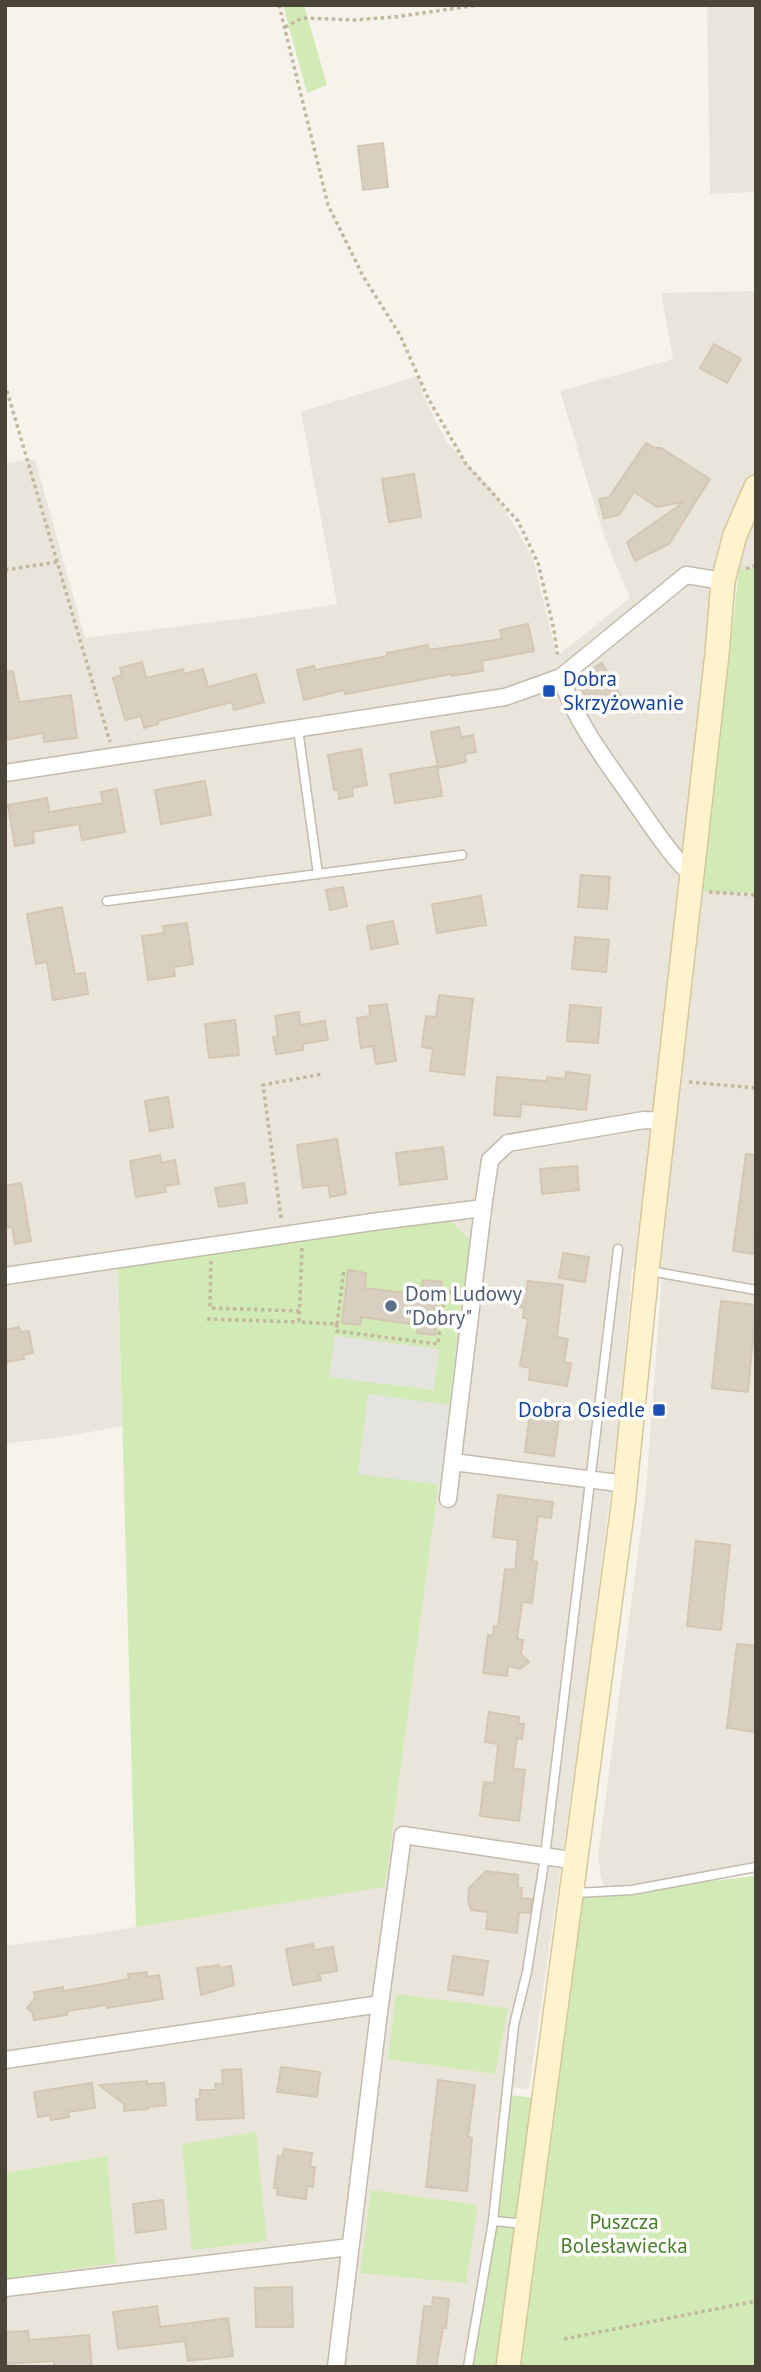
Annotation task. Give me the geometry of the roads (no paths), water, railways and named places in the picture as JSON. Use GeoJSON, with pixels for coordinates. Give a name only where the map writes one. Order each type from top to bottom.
{"type":"FeatureCollection","features":[{"type":"Feature","properties":{"kind":"main road"},"geometry":{"type":"LineString","coordinates":[[508,2367],[626,1483],[723,581],[735,535],[756,487]]}},
{"type":"Feature","properties":{"kind":"street"},"geometry":{"type":"LineString","coordinates":[[5,774],[505,697],[561,677],[686,575],[723,581]]}},
{"type":"Feature","properties":{"kind":"street"},"geometry":{"type":"LineString","coordinates":[[561,677],[567,697],[608,764],[691,883]]}},
{"type":"Feature","properties":{"kind":"street"},"geometry":{"type":"LineString","coordinates":[[448,1499],[490,1160],[508,1143],[644,1120],[665,1121]]}},
{"type":"Feature","properties":{"kind":"street"},"geometry":{"type":"LineString","coordinates":[[5,1276],[303,1231],[482,1208]]}},
{"type":"Feature","properties":{"kind":"street"},"geometry":{"type":"LineString","coordinates":[[453,1462],[626,1483]]}},
{"type":"Feature","properties":{"kind":"street"},"geometry":{"type":"LineString","coordinates":[[336,2367],[403,1835],[577,1861]]}},
{"type":"Feature","properties":{"kind":"street"},"geometry":{"type":"LineString","coordinates":[[5,2060],[380,2004]]}},
{"type":"Feature","properties":{"kind":"street"},"geometry":{"type":"LineString","coordinates":[[5,2288],[351,2247]]}},
{"type":"Feature","properties":{"kind":"lane"},"geometry":{"type":"LineString","coordinates":[[298,729],[318,874]]}},
{"type":"Feature","properties":{"kind":"lane"},"geometry":{"type":"LineString","coordinates":[[107,901],[462,855]]}},
{"type":"Feature","properties":{"kind":"lane"},"geometry":{"type":"LineString","coordinates":[[468,2367],[493,2221],[514,2025],[527,1972],[545,1856],[618,1250]]}},
{"type":"Feature","properties":{"kind":"lane"},"geometry":{"type":"LineString","coordinates":[[647,1270],[756,1290]]}},
{"type":"Feature","properties":{"kind":"lane"},"geometry":{"type":"LineString","coordinates":[[572,1893],[632,1890],[756,1867]]}},
{"type":"Feature","properties":{"kind":"lane"},"geometry":{"type":"LineString","coordinates":[[493,2221],[528,2225]]}},
{"type":"Feature","properties":{"kind":"place","name":"Dobra Skrzyżowanie"},"geometry":{"type":"Point","coordinates":[549,691]}},
{"type":"Feature","properties":{"kind":"place","name":"Dom Ludowy \"Dobry\""},"geometry":{"type":"Point","coordinates":[391,1306]}},
{"type":"Feature","properties":{"kind":"place","name":"Dobra Osiedle"},"geometry":{"type":"Point","coordinates":[659,1410]}},
{"type":"Feature","properties":{"kind":"park label","name":"Puszcza Bolesławiecka"},"geometry":{"type":"Point","coordinates":[624,2234]}}]}
